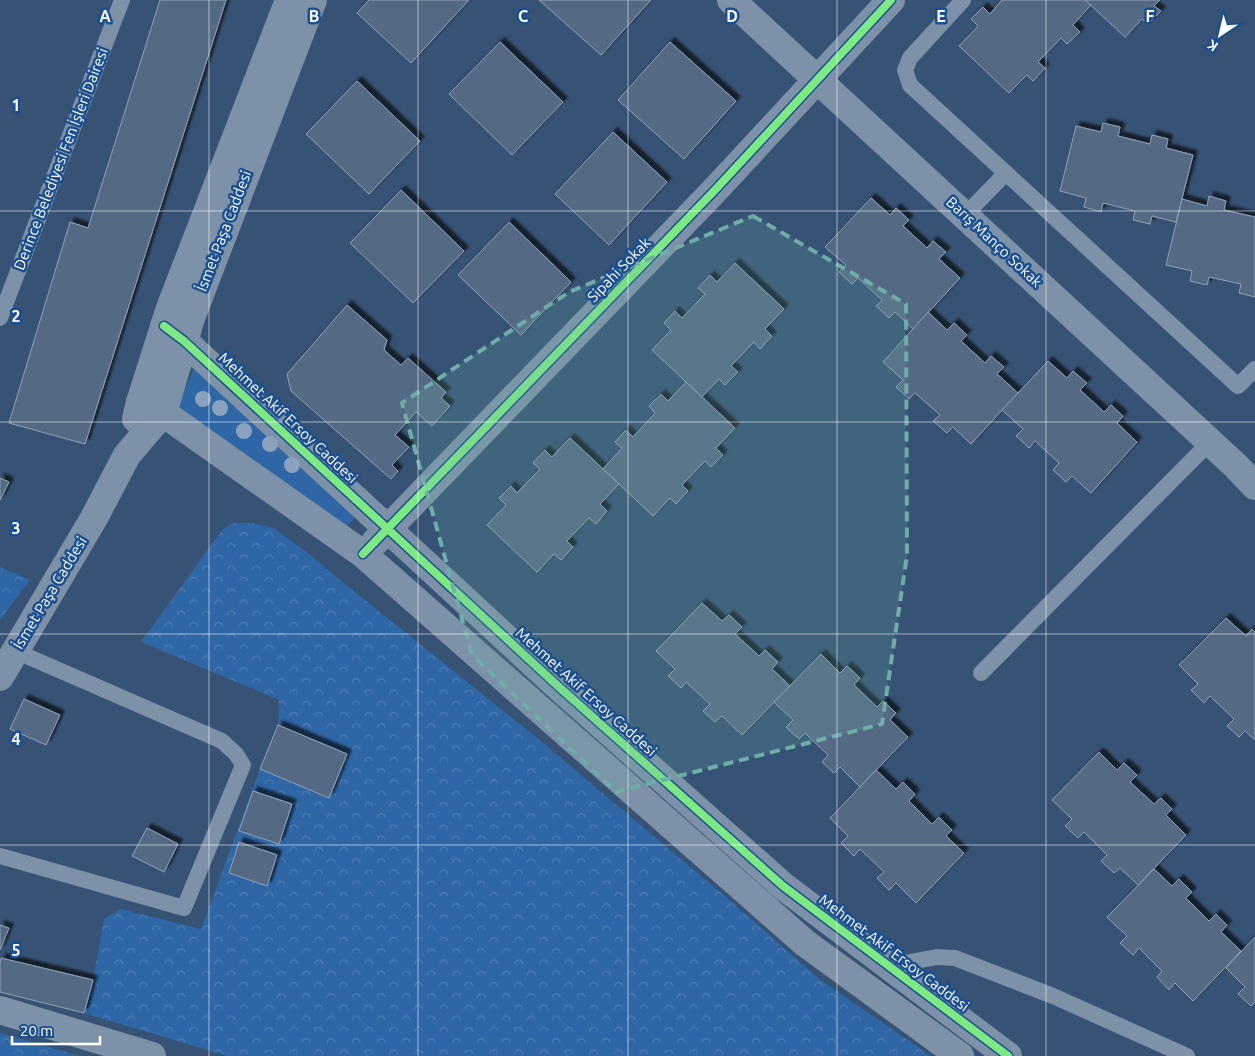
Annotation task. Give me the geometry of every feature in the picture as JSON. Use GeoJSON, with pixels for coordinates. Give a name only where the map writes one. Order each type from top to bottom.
{"type":"FeatureCollection","features":[{"type":"Feature","properties":{"kind":"street","name":"İsmet Paşa Caddesi"},"geometry":{"type":"LineString","coordinates":[[0,677],[94,518],[152,407],[174,334],[174,299],[289,0]]}},
{"type":"Feature","properties":{"kind":"street","name":"İsmet Paşa Caddesi"},"geometry":{"type":"LineString","coordinates":[[174,334],[191,318],[313,0]]}},
{"type":"Feature","properties":{"kind":"street","name":"Barış Manço Sokak"},"geometry":{"type":"LineString","coordinates":[[731,0],[1236,466],[1255,486]]}},
{"type":"Feature","properties":{"kind":"street","name":"Sipahi Sokak"},"geometry":{"type":"LineString","coordinates":[[363,554],[715,190],[891,0]]}},
{"type":"Feature","properties":{"kind":"street","name":"Mehmet Akif Ersoy Caddesi"},"geometry":{"type":"LineString","coordinates":[[174,334],[559,687],[783,886],[1008,1056]]}},
{"type":"Feature","properties":{"kind":"street"},"geometry":{"type":"LineString","coordinates":[[152,407],[363,554],[805,943],[960,1056]]}},
{"type":"Feature","properties":{"kind":"street"},"geometry":{"type":"LineString","coordinates":[[0,1010],[152,1056]]}},
{"type":"Feature","properties":{"kind":"lane","name":"Derince Belediyesi Fen İşleri Dairesi"},"geometry":{"type":"LineString","coordinates":[[0,318],[122,0]]}},
{"type":"Feature","properties":{"kind":"lane"},"geometry":{"type":"LineString","coordinates":[[963,0],[910,58],[905,70],[910,85],[1238,386],[1255,369]]}},
{"type":"Feature","properties":{"kind":"lane"},"geometry":{"type":"LineString","coordinates":[[965,215],[1006,173]]}},
{"type":"Feature","properties":{"kind":"lane"},"geometry":{"type":"LineString","coordinates":[[982,674],[1210,442]]}},
{"type":"Feature","properties":{"kind":"lane"},"geometry":{"type":"LineString","coordinates":[[0,856],[184,908],[243,765],[236,754],[222,741],[16,651]]}},
{"type":"Feature","properties":{"kind":"lane"},"geometry":{"type":"LineString","coordinates":[[889,966],[937,957],[955,958],[1053,996],[1187,1056]]}},
{"type":"Feature","properties":{"kind":"highlighted area"},"geometry":{"type":"Polygon","coordinates":[[[753,216],[906,304],[907,555],[882,724],[616,792],[472,655],[402,403],[569,292],[753,216]]]}},
{"type":"Feature","properties":{"kind":"green space"},"geometry":{"type":"Polygon","coordinates":[[[195,366],[358,515],[347,526],[176,410],[195,366]]]}},
{"type":"Feature","properties":{"kind":"green space"},"geometry":{"type":"Polygon","coordinates":[[[232,523],[250,523],[272,527],[308,553],[536,737],[727,898],[819,979],[931,1056],[227,1056],[84,1013],[93,980],[104,919],[120,909],[201,929],[278,725],[279,700],[141,642],[222,530],[232,523]]]}},
{"type":"Feature","properties":{"kind":"green space"},"geometry":{"type":"Polygon","coordinates":[[[0,567],[30,580],[0,620],[0,567]]]}},
{"type":"Feature","properties":{"kind":"green space"},"geometry":{"type":"Polygon","coordinates":[[[0,1033],[80,1056],[0,1056],[0,1033]]]}},
{"type":"Feature","properties":{"kind":"building"},"geometry":{"type":"Polygon","coordinates":[[[160,0],[226,0],[85,444],[9,423],[70,222],[88,228],[160,0]]]}},
{"type":"Feature","properties":{"kind":"building"},"geometry":{"type":"Polygon","coordinates":[[[369,0],[469,0],[411,63],[357,13],[369,0]]]}},
{"type":"Feature","properties":{"kind":"building"},"geometry":{"type":"Polygon","coordinates":[[[539,0],[651,0],[601,55],[539,0]]]}},
{"type":"Feature","properties":{"kind":"building"},"geometry":{"type":"Polygon","coordinates":[[[1002,0],[1085,0],[1091,5],[1073,25],[1080,32],[1067,44],[1061,38],[1038,62],[1045,68],[1033,81],[1027,75],[1009,93],[959,46],[978,26],[971,19],[983,7],[990,14],[1002,0]]]}},
{"type":"Feature","properties":{"kind":"building"},"geometry":{"type":"Polygon","coordinates":[[[1085,0],[1160,0],[1154,6],[1161,11],[1148,24],[1142,19],[1125,37],[1085,0]]]}},
{"type":"Feature","properties":{"kind":"building"},"geometry":{"type":"Polygon","coordinates":[[[500,42],[563,102],[512,155],[449,94],[500,42]]]}},
{"type":"Feature","properties":{"kind":"building"},"geometry":{"type":"Polygon","coordinates":[[[670,42],[736,101],[684,159],[618,100],[670,42]]]}},
{"type":"Feature","properties":{"kind":"building"},"geometry":{"type":"Polygon","coordinates":[[[357,81],[420,141],[369,194],[306,134],[357,81]]]}},
{"type":"Feature","properties":{"kind":"building"},"geometry":{"type":"Polygon","coordinates":[[[1103,123],[1120,127],[1118,136],[1150,144],[1152,135],[1168,139],[1166,148],[1193,155],[1176,222],[1152,216],[1150,224],[1133,220],[1135,211],[1103,203],[1101,212],[1084,207],[1086,198],[1060,191],[1076,126],[1101,132],[1103,123]]]}},
{"type":"Feature","properties":{"kind":"building"},"geometry":{"type":"Polygon","coordinates":[[[613,132],[667,182],[609,245],[555,194],[613,132]]]}},
{"type":"Feature","properties":{"kind":"building"},"geometry":{"type":"Polygon","coordinates":[[[401,190],[464,251],[413,303],[350,243],[401,190]]]}},
{"type":"Feature","properties":{"kind":"building"},"geometry":{"type":"Polygon","coordinates":[[[1209,196],[1226,201],[1224,210],[1255,217],[1255,297],[1239,293],[1241,284],[1209,277],[1207,285],[1190,281],[1192,271],[1166,265],[1182,199],[1207,206],[1209,196]]]}},
{"type":"Feature","properties":{"kind":"building"},"geometry":{"type":"Polygon","coordinates":[[[871,198],[890,215],[896,208],[909,220],[903,226],[927,248],[933,241],[946,252],[939,259],[960,278],[913,329],[895,312],[889,318],[876,306],[882,300],[858,278],[852,284],[839,272],[846,265],[825,247],[871,198]]]}},
{"type":"Feature","properties":{"kind":"building"},"geometry":{"type":"Polygon","coordinates":[[[509,222],[571,282],[521,335],[458,275],[509,222]]]}},
{"type":"Feature","properties":{"kind":"building"},"geometry":{"type":"Polygon","coordinates":[[[735,263],[784,309],[765,329],[772,336],[760,349],[754,342],[731,366],[738,372],[725,385],[719,379],[702,397],[652,350],[671,330],[664,323],[675,311],[682,318],[705,294],[698,288],[710,275],[717,282],[735,263]]]}},
{"type":"Feature","properties":{"kind":"building"},"geometry":{"type":"Polygon","coordinates":[[[347,305],[387,340],[384,350],[401,365],[408,358],[446,392],[441,398],[450,406],[432,426],[416,412],[395,435],[409,447],[392,465],[398,471],[391,479],[291,391],[287,374],[347,305]]]}},
{"type":"Feature","properties":{"kind":"building"},"geometry":{"type":"Polygon","coordinates":[[[928,312],[947,330],[954,323],[967,335],[961,341],[985,363],[991,356],[1004,367],[997,374],[1018,393],[971,444],[953,427],[947,433],[933,421],[940,415],[915,393],[909,399],[896,387],[903,380],[883,362],[928,312]]]}},
{"type":"Feature","properties":{"kind":"building"},"geometry":{"type":"Polygon","coordinates":[[[1048,361],[1067,378],[1073,371],[1087,383],[1080,390],[1104,412],[1111,405],[1123,416],[1117,423],[1137,442],[1091,493],[1072,476],[1066,482],[1053,470],[1059,463],[1035,441],[1029,448],[1016,436],[1023,429],[1002,410],[1048,361]]]}},
{"type":"Feature","properties":{"kind":"building"},"geometry":{"type":"Polygon","coordinates":[[[686,382],[735,428],[716,448],[723,455],[711,467],[705,461],[682,485],[688,491],[676,504],[670,498],[653,516],[603,469],[622,448],[615,442],[626,430],[633,437],[655,413],[649,406],[661,394],[668,401],[686,382]]]}},
{"type":"Feature","properties":{"kind":"building"},"geometry":{"type":"Polygon","coordinates":[[[570,438],[619,484],[600,504],[607,511],[596,524],[589,518],[567,541],[573,547],[561,560],[554,554],[537,572],[487,525],[506,505],[499,498],[511,486],[517,493],[540,469],[533,463],[545,450],[552,457],[570,438]]]}},
{"type":"Feature","properties":{"kind":"building"},"geometry":{"type":"Polygon","coordinates":[[[0,478],[9,482],[0,500],[0,478]]]}},
{"type":"Feature","properties":{"kind":"building"},"geometry":{"type":"Polygon","coordinates":[[[702,603],[722,621],[729,615],[742,627],[735,634],[759,656],[765,650],[778,662],[772,669],[790,686],[742,735],[722,716],[715,722],[703,711],[710,704],[686,682],[681,688],[668,676],[675,669],[656,651],[702,603]]]}},
{"type":"Feature","properties":{"kind":"building"},"geometry":{"type":"Polygon","coordinates":[[[1226,618],[1246,636],[1252,629],[1255,632],[1255,740],[1245,731],[1239,737],[1227,726],[1234,719],[1210,696],[1204,703],[1191,690],[1198,684],[1179,665],[1226,618]]]}},
{"type":"Feature","properties":{"kind":"building"},"geometry":{"type":"Polygon","coordinates":[[[821,654],[840,673],[847,666],[860,678],[854,685],[877,707],[883,701],[896,713],[890,720],[908,737],[860,787],[840,767],[834,773],[822,762],[828,755],[805,733],[799,739],[786,727],[793,720],[774,702],[821,654]]]}},
{"type":"Feature","properties":{"kind":"building"},"geometry":{"type":"Polygon","coordinates":[[[24,699],[60,715],[46,745],[10,729],[24,699]]]}},
{"type":"Feature","properties":{"kind":"building"},"geometry":{"type":"Polygon","coordinates":[[[278,725],[347,754],[329,798],[260,769],[278,725]]]}},
{"type":"Feature","properties":{"kind":"building"},"geometry":{"type":"Polygon","coordinates":[[[1099,752],[1117,770],[1124,763],[1137,775],[1130,782],[1154,804],[1161,798],[1172,809],[1166,815],[1186,835],[1138,885],[1120,868],[1114,873],[1101,861],[1107,855],[1084,832],[1078,838],[1065,826],[1072,819],[1052,800],[1099,752]]]}},
{"type":"Feature","properties":{"kind":"building"},"geometry":{"type":"Polygon","coordinates":[[[876,770],[896,789],[903,782],[915,794],[909,801],[932,824],[939,817],[952,830],[946,836],[964,853],[916,903],[896,883],[889,890],[877,878],[884,872],[860,849],[854,856],[841,843],[848,836],[830,818],[876,770]]]}},
{"type":"Feature","properties":{"kind":"building"},"geometry":{"type":"Polygon","coordinates":[[[253,791],[292,804],[279,844],[239,831],[253,791]]]}},
{"type":"Feature","properties":{"kind":"building"},"geometry":{"type":"Polygon","coordinates":[[[147,828],[178,844],[164,872],[132,856],[147,828]]]}},
{"type":"Feature","properties":{"kind":"building"},"geometry":{"type":"Polygon","coordinates":[[[239,842],[277,855],[267,886],[229,873],[239,842]]]}},
{"type":"Feature","properties":{"kind":"building"},"geometry":{"type":"Polygon","coordinates":[[[1154,869],[1172,886],[1179,879],[1192,892],[1186,898],[1209,921],[1216,914],[1227,925],[1221,932],[1241,951],[1193,1001],[1175,983],[1169,990],[1157,977],[1162,971],[1139,948],[1133,955],[1120,943],[1127,936],[1107,917],[1154,869]]]}},
{"type":"Feature","properties":{"kind":"building"},"geometry":{"type":"Polygon","coordinates":[[[0,925],[9,928],[0,950],[0,925]]]}},
{"type":"Feature","properties":{"kind":"building"},"geometry":{"type":"Polygon","coordinates":[[[1255,937],[1255,1002],[1251,1006],[1238,994],[1245,987],[1226,968],[1255,937]]]}},
{"type":"Feature","properties":{"kind":"building"},"geometry":{"type":"Polygon","coordinates":[[[1,958],[93,980],[84,1013],[0,992],[1,958]]]}},
{"type":"Feature","properties":{"kind":"cycle path"},"geometry":{"type":"LineString","coordinates":[[363,554],[715,190],[891,0]]}},
{"type":"Feature","properties":{"kind":"cycle path"},"geometry":{"type":"LineString","coordinates":[[164,326],[184,341],[559,687],[783,886],[1008,1056]]}}]}
